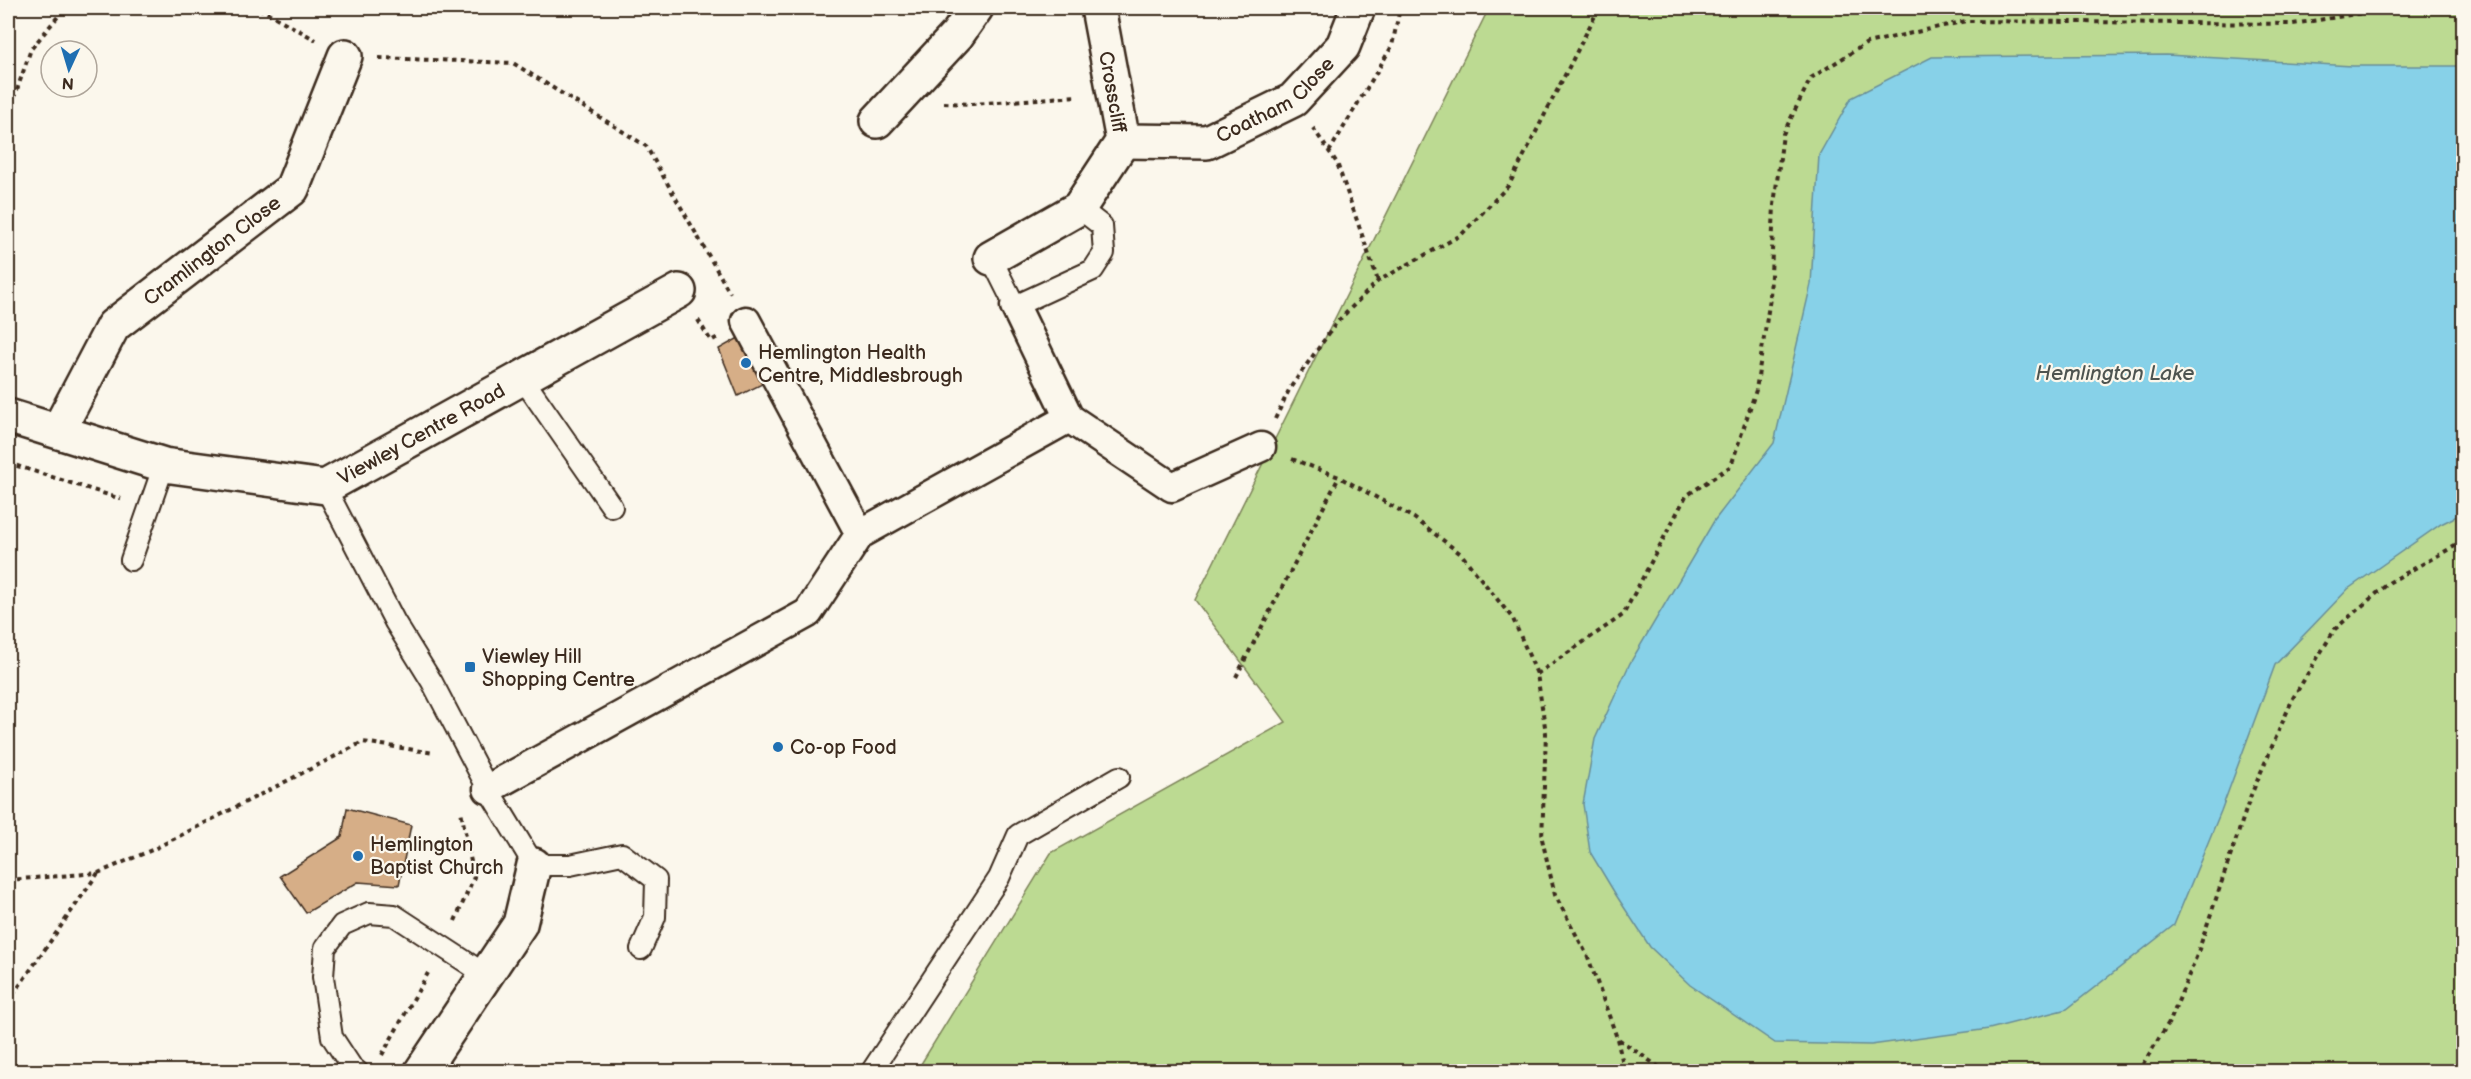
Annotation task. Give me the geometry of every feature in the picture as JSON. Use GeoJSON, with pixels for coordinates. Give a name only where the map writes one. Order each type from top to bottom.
{"type":"FeatureCollection","features":[{"type":"Feature","properties":{"kind":"street"},"geometry":{"type":"LineString","coordinates":[[886,111],[957,35],[976,8]]}},
{"type":"Feature","properties":{"kind":"street","name":"Crosscliff"},"geometry":{"type":"LineString","coordinates":[[991,258],[1078,208],[1123,141],[1098,8]]}},
{"type":"Feature","properties":{"kind":"street","name":"Coatham Close"},"geometry":{"type":"LineString","coordinates":[[1123,141],[1207,142],[1293,100],[1343,45],[1358,8]]}},
{"type":"Feature","properties":{"kind":"street","name":"Cramlington Close"},"geometry":{"type":"LineString","coordinates":[[58,430],[113,326],[292,189],[345,56]]}},
{"type":"Feature","properties":{"kind":"street","name":"Viewley Centre Road"},"geometry":{"type":"LineString","coordinates":[[8,416],[164,465],[325,487],[679,291]]}},
{"type":"Feature","properties":{"kind":"street"},"geometry":{"type":"LineString","coordinates":[[1015,306],[1069,418],[1172,487],[1261,447]]}},
{"type":"Feature","properties":{"kind":"street"},"geometry":{"type":"LineString","coordinates":[[746,321],[860,534]]}},
{"type":"Feature","properties":{"kind":"street"},"geometry":{"type":"LineString","coordinates":[[488,789],[808,613],[860,534],[1069,418]]}},
{"type":"Feature","properties":{"kind":"street"},"geometry":{"type":"LineString","coordinates":[[421,1071],[520,924],[534,865]]}},
{"type":"Feature","properties":{"kind":"lane"},"geometry":{"type":"LineString","coordinates":[[991,258],[1015,306],[1093,270],[1104,253],[1102,226],[1078,208]]}},
{"type":"Feature","properties":{"kind":"lane"},"geometry":{"type":"LineString","coordinates":[[523,379],[612,507]]}},
{"type":"Feature","properties":{"kind":"lane"},"geometry":{"type":"LineString","coordinates":[[130,560],[164,465]]}},
{"type":"Feature","properties":{"kind":"lane"},"geometry":{"type":"LineString","coordinates":[[325,487],[395,622],[432,682],[488,789],[534,865],[570,865],[622,854],[656,880],[654,917],[641,949]]}},
{"type":"Feature","properties":{"kind":"lane"},"geometry":{"type":"LineString","coordinates":[[871,1071],[999,878],[1018,835],[1119,777]]}},
{"type":"Feature","properties":{"kind":"lane"},"geometry":{"type":"LineString","coordinates":[[358,1071],[351,1066],[332,1037],[323,977],[325,948],[342,925],[369,913],[394,915],[486,975]]}},
{"type":"Feature","properties":{"kind":"path"},"geometry":{"type":"LineString","coordinates":[[8,116],[31,49],[65,8]]}},
{"type":"Feature","properties":{"kind":"path"},"geometry":{"type":"LineString","coordinates":[[259,8],[345,56],[513,63],[646,146],[746,321],[711,341],[679,291]]}},
{"type":"Feature","properties":{"kind":"path"},"geometry":{"type":"LineString","coordinates":[[1329,152],[1392,46],[1400,8]]}},
{"type":"Feature","properties":{"kind":"path"},"geometry":{"type":"LineString","coordinates":[[1599,8],[1509,185],[1461,235],[1378,281],[1337,322],[1290,388],[1261,447],[1339,477],[1414,519],[1461,554],[1513,619],[1537,674],[1546,733],[1542,839],[1555,896],[1588,957],[1617,1038],[1625,1071]]}},
{"type":"Feature","properties":{"kind":"path"},"geometry":{"type":"LineString","coordinates":[[1537,674],[1623,615],[1686,496],[1731,466],[1756,390],[1770,298],[1774,205],[1784,134],[1810,78],[1867,43],[1966,21],[2293,24],[2381,8]]}},
{"type":"Feature","properties":{"kind":"path"},"geometry":{"type":"LineString","coordinates":[[886,111],[1114,92]]}},
{"type":"Feature","properties":{"kind":"path"},"geometry":{"type":"LineString","coordinates":[[1293,100],[1337,163],[1378,281]]}},
{"type":"Feature","properties":{"kind":"path"},"geometry":{"type":"LineString","coordinates":[[8,463],[150,508]]}},
{"type":"Feature","properties":{"kind":"path"},"geometry":{"type":"LineString","coordinates":[[1236,678],[1339,477]]}},
{"type":"Feature","properties":{"kind":"path"},"geometry":{"type":"LineString","coordinates":[[2138,1071],[2171,1019],[2197,955],[2251,795],[2293,698],[2335,629],[2390,582],[2463,541]]}},
{"type":"Feature","properties":{"kind":"path"},"geometry":{"type":"LineString","coordinates":[[8,880],[98,873],[152,850],[363,742],[433,751],[439,761]]}},
{"type":"Feature","properties":{"kind":"path"},"geometry":{"type":"LineString","coordinates":[[8,1002],[98,873]]}},
{"type":"Feature","properties":{"kind":"path"},"geometry":{"type":"LineString","coordinates":[[1617,1038],[1666,1071]]}},
{"type":"Feature","properties":{"kind":"green space"},"geometry":{"type":"Polygon","coordinates":[[[1489,8],[2463,8],[2463,1071],[916,1072],[1051,853],[1286,722],[1195,600],[1489,8]]]}},
{"type":"Feature","properties":{"kind":"water","name":"Hemlington Lake"},"geometry":{"type":"Polygon","coordinates":[[[2167,55],[2352,66],[2463,66],[2463,513],[2441,524],[2348,589],[2275,665],[2221,811],[2174,925],[2067,1009],[1989,1029],[1871,1045],[1775,1043],[1690,985],[1650,947],[1590,852],[1583,804],[1595,739],[1630,663],[1714,521],[1774,443],[1811,284],[1819,155],[1851,98],[1932,57],[2167,55]]]}},
{"type":"Feature","properties":{"kind":"building","name":"Hemlington Health Centre, Middlesbrough"},"geometry":{"type":"Polygon","coordinates":[[[751,331],[776,377],[738,396],[719,349],[751,331]]]}},
{"type":"Feature","properties":{"kind":"building","name":"Hemlington Baptist Church"},"geometry":{"type":"Polygon","coordinates":[[[347,808],[411,825],[399,885],[358,882],[306,913],[280,876],[342,837],[347,808]]]}},
{"type":"Feature","properties":{"kind":"place","name":"Hemlington Health Centre, Middlesbrough"},"geometry":{"type":"Point","coordinates":[746,363]}},
{"type":"Feature","properties":{"kind":"place","name":"Viewley Hill Shopping Centre"},"geometry":{"type":"Point","coordinates":[470,667]}},
{"type":"Feature","properties":{"kind":"place","name":"Co-op Food"},"geometry":{"type":"Point","coordinates":[778,747]}},
{"type":"Feature","properties":{"kind":"place","name":"Hemlington Baptist Church"},"geometry":{"type":"Point","coordinates":[358,856]}}]}
